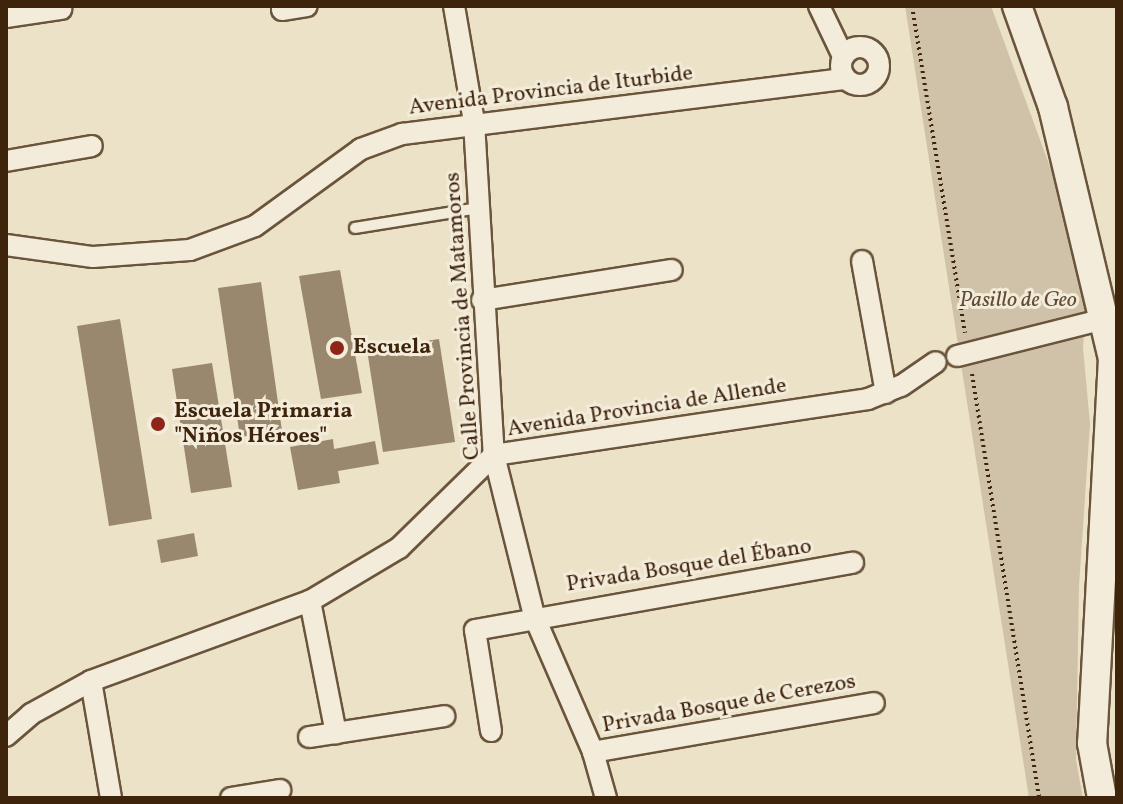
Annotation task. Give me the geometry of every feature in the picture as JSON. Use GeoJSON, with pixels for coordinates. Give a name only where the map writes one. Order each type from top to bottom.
{"type":"FeatureCollection","features":[{"type":"Feature","properties":{"kind":"street"},"geometry":{"type":"LineString","coordinates":[[282,10],[307,6]]}},
{"type":"Feature","properties":{"kind":"street","name":"Calle Provincia de Matamoros"},"geometry":{"type":"LineString","coordinates":[[454,6],[474,122],[482,300],[494,455],[534,616],[593,752],[606,798]]}},
{"type":"Feature","properties":{"kind":"street"},"geometry":{"type":"LineString","coordinates":[[819,6],[843,56],[846,79],[870,83],[878,60],[866,48],[849,50],[843,56]]}},
{"type":"Feature","properties":{"kind":"street"},"geometry":{"type":"LineString","coordinates":[[1017,6],[1053,107],[1110,317],[1115,364],[1092,743],[1102,798]]}},
{"type":"Feature","properties":{"kind":"street"},"geometry":{"type":"LineString","coordinates":[[6,17],[61,9]]}},
{"type":"Feature","properties":{"kind":"street","name":"Avenida Provincia de Iturbide"},"geometry":{"type":"LineString","coordinates":[[6,245],[93,257],[190,250],[255,226],[361,149],[402,134],[474,122],[846,79]]}},
{"type":"Feature","properties":{"kind":"street"},"geometry":{"type":"LineString","coordinates":[[6,161],[92,146]]}},
{"type":"Feature","properties":{"kind":"street"},"geometry":{"type":"LineString","coordinates":[[862,261],[886,393]]}},
{"type":"Feature","properties":{"kind":"street"},"geometry":{"type":"LineString","coordinates":[[482,300],[672,270]]}},
{"type":"Feature","properties":{"kind":"street"},"geometry":{"type":"LineString","coordinates":[[963,354],[1110,317]]}},
{"type":"Feature","properties":{"kind":"street","name":"Avenida Provincia de Allende"},"geometry":{"type":"LineString","coordinates":[[6,736],[31,714],[91,681],[310,601],[399,548],[494,455],[886,393],[936,362]]}},
{"type":"Feature","properties":{"kind":"street","name":"Privada Bosque del Ébano"},"geometry":{"type":"LineString","coordinates":[[491,731],[475,630],[534,616],[853,563]]}},
{"type":"Feature","properties":{"kind":"street"},"geometry":{"type":"LineString","coordinates":[[310,601],[336,733]]}},
{"type":"Feature","properties":{"kind":"street"},"geometry":{"type":"LineString","coordinates":[[91,681],[111,798]]}},
{"type":"Feature","properties":{"kind":"street","name":"Privada Bosque de Cerezos"},"geometry":{"type":"LineString","coordinates":[[593,752],[874,703]]}},
{"type":"Feature","properties":{"kind":"street"},"geometry":{"type":"LineString","coordinates":[[6,720],[31,714]]}},
{"type":"Feature","properties":{"kind":"street"},"geometry":{"type":"LineString","coordinates":[[309,737],[444,716]]}},
{"type":"Feature","properties":{"kind":"street"},"geometry":{"type":"LineString","coordinates":[[231,798],[280,790]]}},
{"type":"Feature","properties":{"kind":"lane"},"geometry":{"type":"LineString","coordinates":[[355,228],[478,208]]}},
{"type":"Feature","properties":{"kind":"path"},"geometry":{"type":"LineString","coordinates":[[912,6],[963,354],[1039,798]]}},
{"type":"Feature","properties":{"kind":"green space","name":"Pasillo de Geo"},"geometry":{"type":"Polygon","coordinates":[[[905,6],[991,6],[1057,186],[1086,306],[1083,348],[1090,424],[1079,586],[1076,760],[1083,798],[1029,798],[905,6]]]}},
{"type":"Feature","properties":{"kind":"building"},"geometry":{"type":"Polygon","coordinates":[[[340,270],[362,393],[321,399],[299,276],[340,270]]]}},
{"type":"Feature","properties":{"kind":"building"},"geometry":{"type":"Polygon","coordinates":[[[261,282],[282,431],[240,437],[218,288],[261,282]]]}},
{"type":"Feature","properties":{"kind":"building"},"geometry":{"type":"Polygon","coordinates":[[[120,319],[152,519],[109,526],[77,326],[120,319]]]}},
{"type":"Feature","properties":{"kind":"building"},"geometry":{"type":"Polygon","coordinates":[[[439,339],[455,442],[383,452],[367,350],[439,339]]]}},
{"type":"Feature","properties":{"kind":"building"},"geometry":{"type":"Polygon","coordinates":[[[212,363],[232,487],[191,493],[172,369],[212,363]]]}},
{"type":"Feature","properties":{"kind":"building"},"geometry":{"type":"Polygon","coordinates":[[[333,439],[334,449],[375,441],[379,464],[338,471],[340,483],[298,490],[290,447],[333,439]]]}},
{"type":"Feature","properties":{"kind":"building"},"geometry":{"type":"Polygon","coordinates":[[[194,533],[198,556],[161,563],[157,540],[194,533]]]}},
{"type":"Feature","properties":{"kind":"place","name":"Escuela"},"geometry":{"type":"Point","coordinates":[337,348]}},
{"type":"Feature","properties":{"kind":"place","name":"Escuela Primaria \"Niños Héroes\""},"geometry":{"type":"Point","coordinates":[158,424]}}]}
